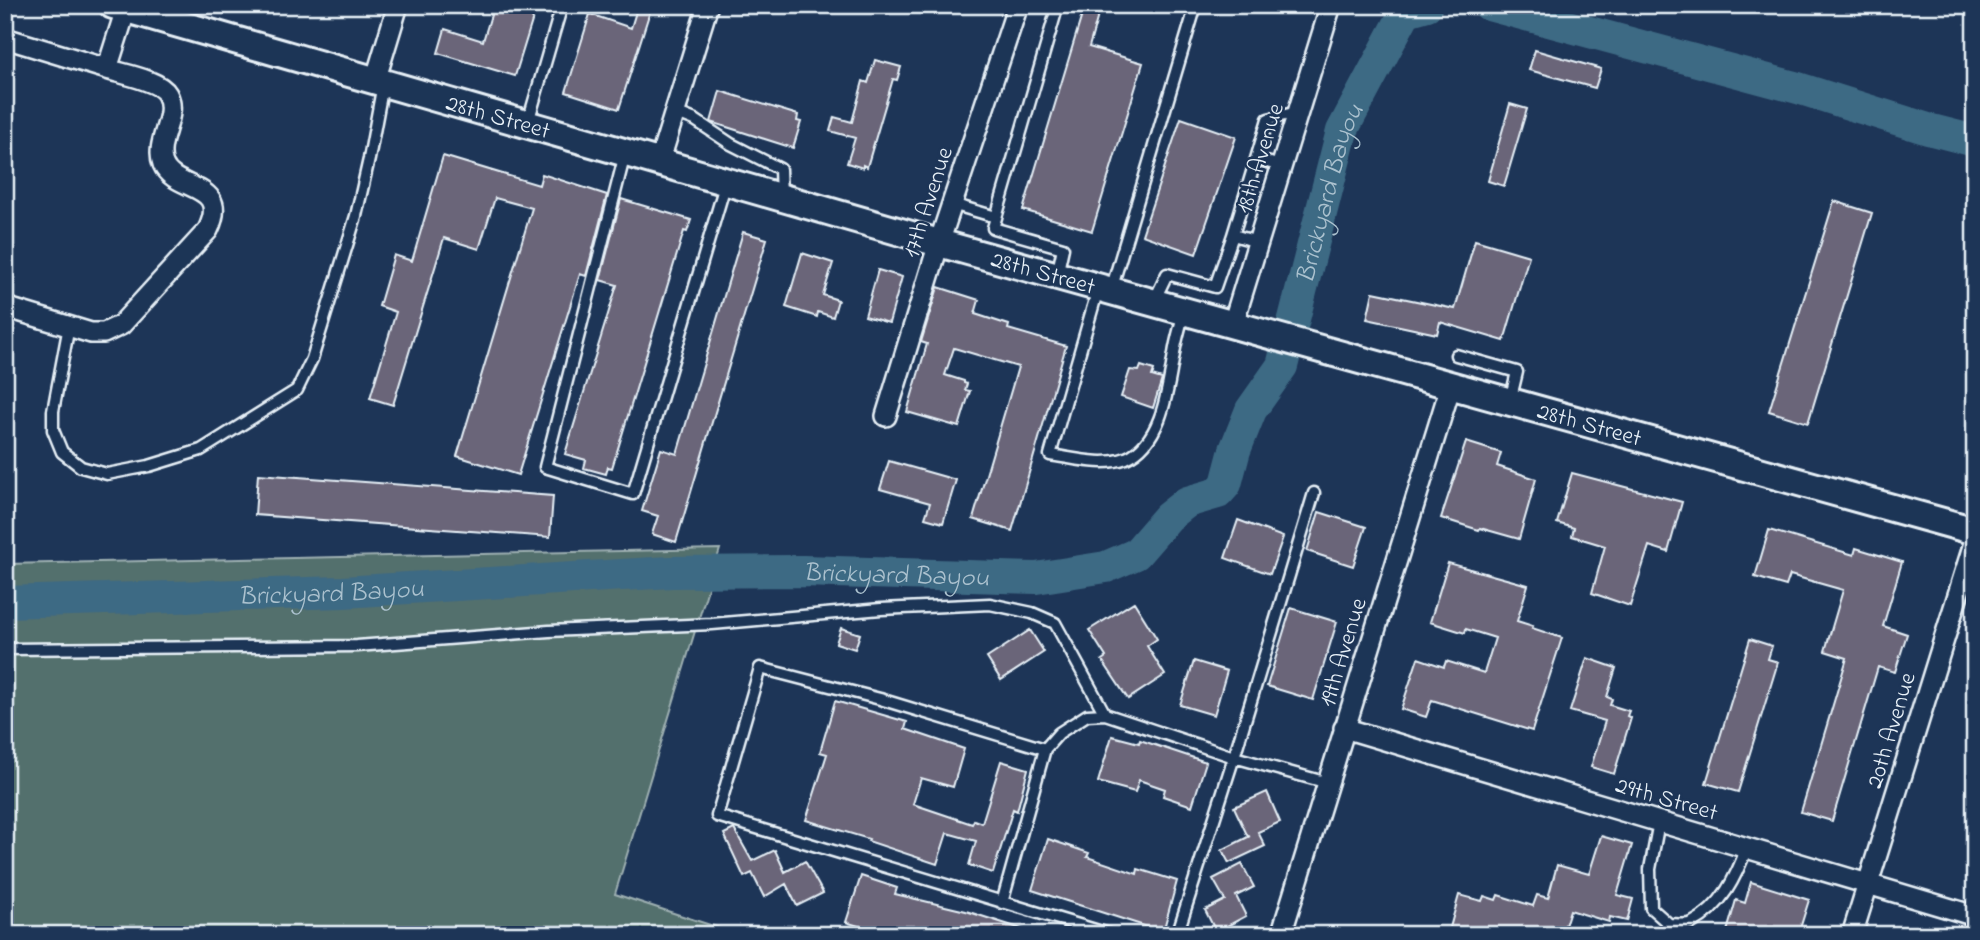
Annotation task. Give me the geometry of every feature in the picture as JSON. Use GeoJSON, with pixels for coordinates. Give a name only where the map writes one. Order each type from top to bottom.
{"type":"FeatureCollection","features":[{"type":"Feature","properties":{"kind":"main road","name":"28th Street"},"geometry":{"type":"LineString","coordinates":[[119,7],[939,243],[1975,531]]}},
{"type":"Feature","properties":{"kind":"street"},"geometry":{"type":"LineString","coordinates":[[379,83],[398,5]]}},
{"type":"Feature","properties":{"kind":"street"},"geometry":{"type":"LineString","coordinates":[[659,163],[708,5]]}},
{"type":"Feature","properties":{"kind":"street","name":"17th Avenue"},"geometry":{"type":"LineString","coordinates":[[886,416],[939,243],[1018,5]]}},
{"type":"Feature","properties":{"kind":"street","name":"18th Avenue"},"geometry":{"type":"LineString","coordinates":[[1246,328],[1258,242],[1331,5]]}},
{"type":"Feature","properties":{"kind":"street"},"geometry":{"type":"LineString","coordinates":[[107,69],[119,7]]}},
{"type":"Feature","properties":{"kind":"street"},"geometry":{"type":"LineString","coordinates":[[5,38],[160,87],[167,94],[170,113],[163,142],[164,164],[171,174],[205,191],[214,211],[208,230],[121,325],[104,333],[91,333],[5,307]]}},
{"type":"Feature","properties":{"kind":"street","name":"19th Avenue"},"geometry":{"type":"LineString","coordinates":[[1281,935],[1451,385]]}},
{"type":"Feature","properties":{"kind":"street","name":"20th Avenue"},"geometry":{"type":"LineString","coordinates":[[1852,935],[1975,540]]}},
{"type":"Feature","properties":{"kind":"street","name":"29th Street"},"geometry":{"type":"LineString","coordinates":[[1345,728],[1975,916]]}},
{"type":"Feature","properties":{"kind":"lane"},"geometry":{"type":"LineString","coordinates":[[527,125],[562,5]]}},
{"type":"Feature","properties":{"kind":"lane"},"geometry":{"type":"LineString","coordinates":[[1056,275],[1063,248],[993,228],[1058,5]]}},
{"type":"Feature","properties":{"kind":"lane"},"geometry":{"type":"LineString","coordinates":[[1184,311],[1165,407],[1144,443],[1126,458],[1103,461],[1050,455],[1196,5]]}},
{"type":"Feature","properties":{"kind":"lane"},"geometry":{"type":"LineString","coordinates":[[69,326],[53,411],[53,430],[62,452],[81,467],[107,474],[149,466],[201,450],[297,390],[312,359],[356,216],[369,159],[379,83]]}},
{"type":"Feature","properties":{"kind":"lane"},"geometry":{"type":"LineString","coordinates":[[675,112],[695,120],[731,144],[780,169],[781,197]]}},
{"type":"Feature","properties":{"kind":"lane"},"geometry":{"type":"LineString","coordinates":[[1154,302],[1167,274],[1215,287],[1268,119],[1298,112]]}},
{"type":"Feature","properties":{"kind":"lane"},"geometry":{"type":"LineString","coordinates":[[625,153],[545,467],[633,494],[727,182]]}},
{"type":"Feature","properties":{"kind":"lane"},"geometry":{"type":"LineString","coordinates":[[1256,159],[1282,166]]}},
{"type":"Feature","properties":{"kind":"lane"},"geometry":{"type":"LineString","coordinates":[[952,204],[996,217]]}},
{"type":"Feature","properties":{"kind":"lane"},"geometry":{"type":"LineString","coordinates":[[1233,235],[1258,242]]}},
{"type":"Feature","properties":{"kind":"lane"},"geometry":{"type":"LineString","coordinates":[[1456,355],[1517,372],[1510,401]]}},
{"type":"Feature","properties":{"kind":"lane"},"geometry":{"type":"LineString","coordinates":[[1177,935],[1314,493]]}},
{"type":"Feature","properties":{"kind":"lane"},"geometry":{"type":"LineString","coordinates":[[5,649],[357,646],[549,631],[712,624],[881,608],[989,604],[1032,613],[1055,623],[1105,714]]}},
{"type":"Feature","properties":{"kind":"lane"},"geometry":{"type":"LineString","coordinates":[[1045,749],[880,699],[760,668],[717,816],[1112,935]]}},
{"type":"Feature","properties":{"kind":"lane"},"geometry":{"type":"LineString","coordinates":[[1002,903],[1045,749],[1059,733],[1087,715],[1105,714],[1234,757],[1328,783]]}},
{"type":"Feature","properties":{"kind":"lane"},"geometry":{"type":"LineString","coordinates":[[1659,822],[1650,869],[1651,908],[1670,924],[1690,924],[1720,900],[1734,880],[1747,847]]}},
{"type":"Feature","properties":{"kind":"green space"},"geometry":{"type":"Polygon","coordinates":[[[720,549],[615,894],[741,935],[5,935],[5,564],[720,549]]]}},
{"type":"Feature","properties":{"kind":"building"},"geometry":{"type":"Polygon","coordinates":[[[494,5],[537,5],[515,76],[438,53],[445,29],[483,41],[494,5]]]}},
{"type":"Feature","properties":{"kind":"building"},"geometry":{"type":"Polygon","coordinates":[[[638,5],[652,5],[619,109],[566,92],[590,14],[631,28],[638,5]]]}},
{"type":"Feature","properties":{"kind":"building"},"geometry":{"type":"Polygon","coordinates":[[[1085,5],[1101,5],[1089,47],[1143,63],[1092,231],[1023,210],[1085,5]]]}},
{"type":"Feature","properties":{"kind":"building"},"geometry":{"type":"Polygon","coordinates":[[[1535,50],[1601,69],[1595,88],[1529,70],[1535,50]]]}},
{"type":"Feature","properties":{"kind":"building"},"geometry":{"type":"Polygon","coordinates":[[[875,60],[901,67],[897,80],[893,79],[867,167],[863,165],[863,168],[847,163],[855,138],[830,131],[834,117],[852,122],[863,81],[868,83],[875,60]]]}},
{"type":"Feature","properties":{"kind":"building"},"geometry":{"type":"Polygon","coordinates":[[[720,91],[798,115],[797,121],[801,122],[793,148],[711,122],[720,91]]]}},
{"type":"Feature","properties":{"kind":"building"},"geometry":{"type":"Polygon","coordinates":[[[1510,104],[1527,109],[1504,186],[1488,181],[1510,104]]]}},
{"type":"Feature","properties":{"kind":"building"},"geometry":{"type":"Polygon","coordinates":[[[1181,118],[1236,137],[1196,254],[1142,235],[1181,118]]]}},
{"type":"Feature","properties":{"kind":"building"},"geometry":{"type":"Polygon","coordinates":[[[443,156],[539,185],[542,174],[607,195],[586,276],[580,274],[518,475],[457,456],[532,208],[495,198],[479,249],[444,238],[393,405],[370,398],[396,312],[379,306],[394,255],[412,261],[443,156]]]}},
{"type":"Feature","properties":{"kind":"building"},"geometry":{"type":"Polygon","coordinates":[[[621,199],[691,220],[687,232],[684,231],[612,468],[608,467],[606,474],[584,468],[586,460],[565,454],[617,285],[600,280],[621,199]]]}},
{"type":"Feature","properties":{"kind":"building"},"geometry":{"type":"Polygon","coordinates":[[[1834,201],[1872,213],[1808,423],[1769,411],[1834,201]]]}},
{"type":"Feature","properties":{"kind":"building"},"geometry":{"type":"Polygon","coordinates":[[[743,232],[767,239],[676,542],[652,534],[658,516],[642,511],[661,449],[677,454],[743,232]]]}},
{"type":"Feature","properties":{"kind":"building"},"geometry":{"type":"Polygon","coordinates":[[[1475,240],[1529,256],[1504,341],[1440,322],[1437,334],[1367,319],[1373,292],[1455,309],[1475,240]]]}},
{"type":"Feature","properties":{"kind":"building"},"geometry":{"type":"Polygon","coordinates":[[[802,253],[833,263],[823,295],[838,300],[833,317],[818,312],[817,317],[786,307],[802,253]]]}},
{"type":"Feature","properties":{"kind":"building"},"geometry":{"type":"Polygon","coordinates":[[[878,270],[902,277],[889,323],[865,316],[878,270]]]}},
{"type":"Feature","properties":{"kind":"building"},"geometry":{"type":"Polygon","coordinates":[[[938,287],[979,300],[975,314],[1009,325],[1008,329],[1066,346],[1012,531],[973,519],[1018,367],[954,348],[945,375],[964,381],[967,384],[965,390],[970,391],[959,427],[907,412],[927,344],[921,342],[938,287]]]}},
{"type":"Feature","properties":{"kind":"building"},"geometry":{"type":"Polygon","coordinates":[[[1141,366],[1154,370],[1152,376],[1162,379],[1153,408],[1121,397],[1130,370],[1139,371],[1141,366]]]}},
{"type":"Feature","properties":{"kind":"building"},"geometry":{"type":"Polygon","coordinates":[[[1466,442],[1501,453],[1497,466],[1536,479],[1519,539],[1441,518],[1466,442]]]}},
{"type":"Feature","properties":{"kind":"building"},"geometry":{"type":"Polygon","coordinates":[[[889,461],[956,480],[943,523],[925,518],[930,503],[880,489],[889,461]]]}},
{"type":"Feature","properties":{"kind":"building"},"geometry":{"type":"Polygon","coordinates":[[[1572,473],[1682,502],[1668,552],[1649,546],[1630,606],[1592,593],[1605,546],[1572,536],[1574,528],[1557,523],[1572,473]]]}},
{"type":"Feature","properties":{"kind":"building"},"geometry":{"type":"Polygon","coordinates":[[[258,474],[553,496],[550,537],[255,515],[258,474]]]}},
{"type":"Feature","properties":{"kind":"building"},"geometry":{"type":"Polygon","coordinates":[[[1319,512],[1366,527],[1353,566],[1307,551],[1319,512]]]}},
{"type":"Feature","properties":{"kind":"building"},"geometry":{"type":"Polygon","coordinates":[[[1238,520],[1283,537],[1270,574],[1225,558],[1238,520]]]}},
{"type":"Feature","properties":{"kind":"building"},"geometry":{"type":"Polygon","coordinates":[[[1769,530],[1854,555],[1856,548],[1902,562],[1883,626],[1907,634],[1895,672],[1878,667],[1832,821],[1801,812],[1847,658],[1825,651],[1843,590],[1790,575],[1786,586],[1755,577],[1769,530]]]}},
{"type":"Feature","properties":{"kind":"building"},"geometry":{"type":"Polygon","coordinates":[[[1448,563],[1528,585],[1517,621],[1562,638],[1532,731],[1432,700],[1426,717],[1401,709],[1418,658],[1444,667],[1446,661],[1484,673],[1495,638],[1466,629],[1465,633],[1430,622],[1448,563]]]}},
{"type":"Feature","properties":{"kind":"building"},"geometry":{"type":"Polygon","coordinates":[[[1134,602],[1157,639],[1147,646],[1165,675],[1128,699],[1102,660],[1106,657],[1089,630],[1134,602]]]}},
{"type":"Feature","properties":{"kind":"building"},"geometry":{"type":"Polygon","coordinates":[[[1291,608],[1337,622],[1313,700],[1267,686],[1291,608]]]}},
{"type":"Feature","properties":{"kind":"building"},"geometry":{"type":"Polygon","coordinates":[[[841,628],[860,634],[855,649],[836,643],[841,628]]]}},
{"type":"Feature","properties":{"kind":"building"},"geometry":{"type":"Polygon","coordinates":[[[1030,630],[1044,652],[1001,680],[987,658],[1030,630]]]}},
{"type":"Feature","properties":{"kind":"building"},"geometry":{"type":"Polygon","coordinates":[[[1750,639],[1772,646],[1768,659],[1778,662],[1738,792],[1706,783],[1750,639]]]}},
{"type":"Feature","properties":{"kind":"building"},"geometry":{"type":"Polygon","coordinates":[[[1587,658],[1616,668],[1607,697],[1612,699],[1610,705],[1629,711],[1627,716],[1631,718],[1614,774],[1591,767],[1605,721],[1570,711],[1587,658]]]}},
{"type":"Feature","properties":{"kind":"building"},"geometry":{"type":"Polygon","coordinates":[[[1194,661],[1227,671],[1214,715],[1180,705],[1194,661]]]}},
{"type":"Feature","properties":{"kind":"building"},"geometry":{"type":"Polygon","coordinates":[[[835,701],[907,722],[905,729],[964,749],[953,787],[921,778],[913,804],[972,824],[974,820],[982,823],[1001,761],[1028,769],[1017,811],[1013,809],[993,873],[969,865],[976,841],[947,833],[937,864],[806,820],[827,754],[820,752],[835,701]]]}},
{"type":"Feature","properties":{"kind":"building"},"geometry":{"type":"Polygon","coordinates":[[[1112,736],[1139,743],[1140,740],[1206,762],[1192,806],[1163,796],[1165,789],[1139,780],[1135,792],[1098,782],[1112,736]]]}},
{"type":"Feature","properties":{"kind":"building"},"geometry":{"type":"Polygon","coordinates":[[[1267,792],[1280,822],[1258,832],[1265,846],[1229,863],[1222,850],[1248,837],[1234,807],[1267,792]]]}},
{"type":"Feature","properties":{"kind":"building"},"geometry":{"type":"Polygon","coordinates":[[[734,829],[752,861],[775,850],[785,872],[805,861],[823,893],[797,906],[786,884],[764,897],[752,873],[744,877],[724,834],[734,829]]]}},
{"type":"Feature","properties":{"kind":"building"},"geometry":{"type":"Polygon","coordinates":[[[1601,836],[1632,845],[1617,895],[1633,899],[1627,921],[1610,917],[1609,922],[1570,910],[1562,935],[1448,935],[1459,895],[1482,901],[1484,896],[1496,900],[1498,895],[1533,906],[1537,895],[1548,898],[1557,865],[1589,874],[1601,836]]]}},
{"type":"Feature","properties":{"kind":"building"},"geometry":{"type":"Polygon","coordinates":[[[1048,839],[1089,853],[1087,857],[1137,874],[1138,869],[1177,881],[1163,932],[1032,890],[1048,839]]]}},
{"type":"Feature","properties":{"kind":"building"},"geometry":{"type":"Polygon","coordinates":[[[1242,864],[1254,887],[1236,896],[1246,916],[1216,932],[1205,910],[1225,900],[1213,879],[1242,864]]]}},
{"type":"Feature","properties":{"kind":"building"},"geometry":{"type":"Polygon","coordinates":[[[861,876],[897,888],[895,894],[966,911],[1031,932],[1030,935],[886,935],[846,922],[861,876]]]}},
{"type":"Feature","properties":{"kind":"building"},"geometry":{"type":"Polygon","coordinates":[[[1751,882],[1809,900],[1798,935],[1726,935],[1736,900],[1745,903],[1751,882]]]}},
{"type":"Feature","properties":{"kind":"waterway","name":"Brickyard Bayou"},"geometry":{"type":"LineString","coordinates":[[5,602],[343,592],[671,572],[803,571],[1036,578],[1106,567],[1136,554],[1168,517],[1187,502],[1218,493],[1226,484],[1235,450],[1251,410],[1282,366],[1342,131],[1406,11],[1427,5]]}},
{"type":"Feature","properties":{"kind":"waterway","name":"Brickyard Bayou"},"geometry":{"type":"LineString","coordinates":[[1489,5],[1798,88],[1975,141]]}}]}
